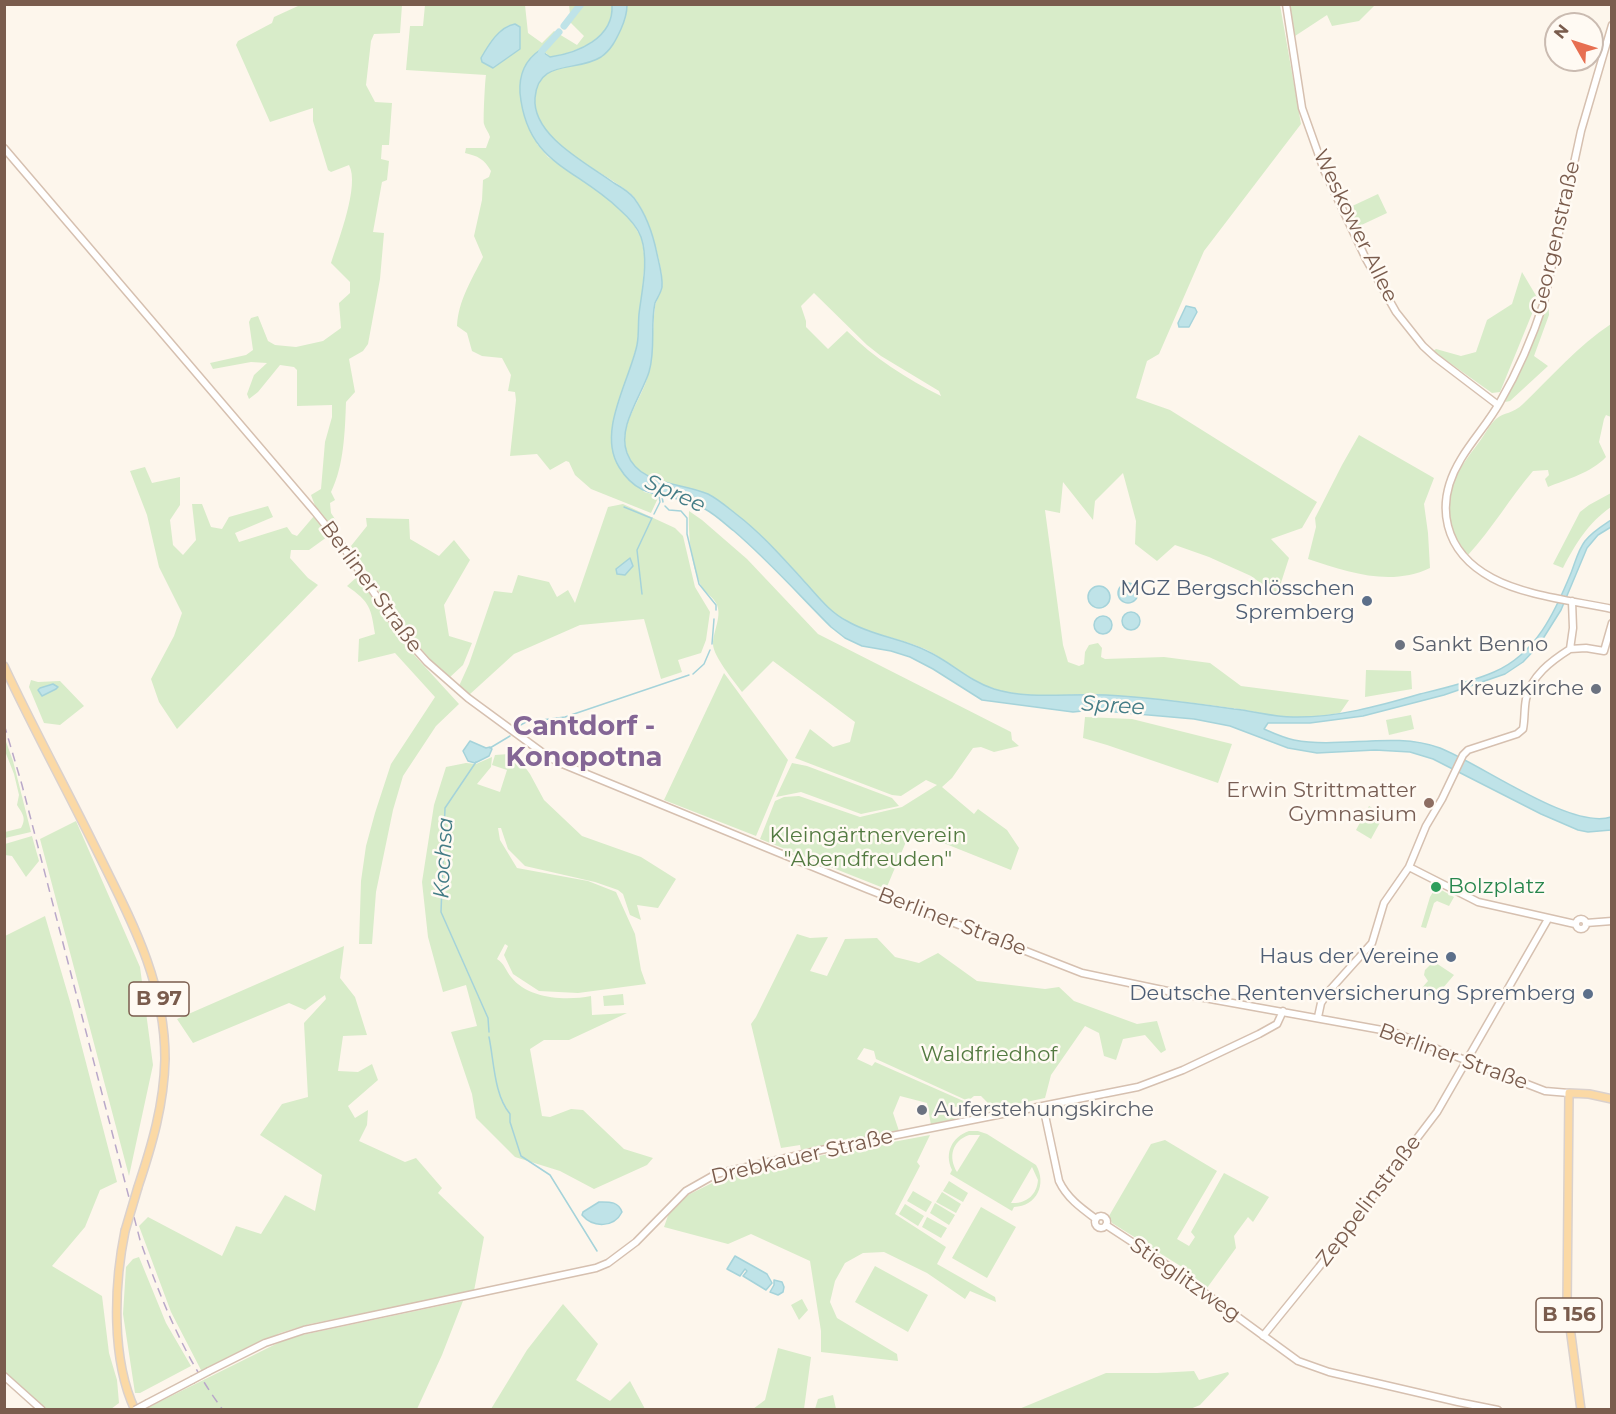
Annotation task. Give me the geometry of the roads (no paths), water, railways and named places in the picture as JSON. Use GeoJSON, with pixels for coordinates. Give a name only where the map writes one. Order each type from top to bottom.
{"type":"FeatureCollection","features":[{"type":"Feature","properties":{"kind":"main road","name":"B 97"},"geometry":{"type":"LineString","coordinates":[[4,666],[141,942],[160,1004],[165,1058],[163,1093],[155,1134],[125,1231],[119,1260],[117,1319],[120,1357],[135,1410]]}},
{"type":"Feature","properties":{"kind":"main road"},"geometry":{"type":"LineString","coordinates":[[1569,1093],[1588,1094],[1611,1100]]}},
{"type":"Feature","properties":{"kind":"main road","name":"B 156"},"geometry":{"type":"LineString","coordinates":[[1569,1093],[1567,1305],[1581,1410]]}},
{"type":"Feature","properties":{"kind":"street","name":"Weskower Allee"},"geometry":{"type":"LineString","coordinates":[[1286,4],[1302,108],[1324,170],[1365,259],[1396,312],[1423,346],[1498,405]]}},
{"type":"Feature","properties":{"kind":"street","name":"Georgenstraße"},"geometry":{"type":"LineString","coordinates":[[1611,25],[1581,131],[1544,302],[1522,358],[1498,405],[1454,472],[1445,510],[1446,524],[1451,538],[1469,562],[1493,579],[1550,597],[1611,609]]}},
{"type":"Feature","properties":{"kind":"street","name":"Berliner Straße"},"geometry":{"type":"LineString","coordinates":[[4,148],[315,512],[344,548],[391,619],[415,650],[442,677],[468,698],[547,756],[660,805],[867,889],[1082,973],[1177,993],[1393,1032],[1545,1091],[1569,1093]]}},
{"type":"Feature","properties":{"kind":"street"},"geometry":{"type":"LineString","coordinates":[[1570,600],[1574,628],[1570,649]]}},
{"type":"Feature","properties":{"kind":"street"},"geometry":{"type":"LineString","coordinates":[[1318,1017],[1321,1003],[1329,991],[1368,948],[1377,931],[1384,903],[1409,867],[1426,826],[1463,755],[1475,748],[1517,734],[1523,729],[1526,701],[1533,682],[1547,666],[1570,649],[1586,648],[1604,651],[1611,623]]}},
{"type":"Feature","properties":{"kind":"street"},"geometry":{"type":"LineString","coordinates":[[1409,867],[1478,902],[1575,924],[1580,919],[1586,923],[1611,921]]}},
{"type":"Feature","properties":{"kind":"street","name":"Zeppelinstraße"},"geometry":{"type":"LineString","coordinates":[[1263,1336],[1437,1113],[1548,918]]}},
{"type":"Feature","properties":{"kind":"street","name":"Drebkauer Straße"},"geometry":{"type":"LineString","coordinates":[[135,1410],[265,1343],[304,1330],[596,1268],[608,1263],[636,1242],[686,1191],[716,1174],[797,1155],[1138,1087],[1164,1078],[1273,1027],[1280,1021],[1283,1011]]}},
{"type":"Feature","properties":{"kind":"street","name":"Stieglitzweg"},"geometry":{"type":"LineString","coordinates":[[1043,1106],[1059,1181],[1071,1199],[1096,1218],[1104,1217],[1106,1225],[1169,1266],[1298,1360],[1329,1372],[1498,1410]]}},
{"type":"Feature","properties":{"kind":"street"},"geometry":{"type":"LineString","coordinates":[[4,1376],[42,1410]]}},
{"type":"Feature","properties":{"kind":"water","name":"Spree"},"geometry":{"type":"Polygon","coordinates":[[[612,5],[627,5],[627,8],[626,17],[610,48],[601,57],[591,62],[560,68],[543,77],[538,85],[535,98],[536,112],[542,125],[552,137],[577,158],[632,196],[645,217],[653,239],[661,270],[662,287],[655,303],[649,372],[625,433],[627,453],[641,472],[662,481],[708,494],[719,501],[763,537],[834,613],[866,630],[927,651],[985,686],[1021,694],[1138,697],[1286,717],[1325,716],[1373,707],[1467,682],[1509,664],[1533,643],[1551,617],[1585,541],[1611,520],[1611,527],[1598,535],[1587,548],[1561,610],[1539,645],[1523,662],[1505,674],[1444,695],[1363,716],[1310,723],[1268,723],[1264,729],[1290,739],[1312,742],[1386,740],[1422,743],[1440,748],[1550,805],[1573,814],[1594,818],[1611,817],[1611,830],[1588,832],[1578,830],[1541,814],[1433,759],[1410,752],[1375,750],[1317,753],[1288,748],[1230,726],[1194,719],[1092,710],[1073,712],[982,700],[910,657],[862,646],[845,638],[831,627],[759,554],[713,514],[693,503],[648,492],[628,479],[613,453],[611,438],[617,407],[638,341],[645,265],[641,237],[634,225],[619,209],[543,150],[532,135],[524,117],[520,93],[524,69],[535,54],[540,50],[550,57],[561,55],[592,42],[607,26],[611,17],[612,5]]]}},
{"type":"Feature","properties":{"kind":"water"},"geometry":{"type":"Polygon","coordinates":[[[515,24],[520,27],[520,49],[493,68],[482,62],[481,58],[495,37],[504,29],[515,24]]]}},
{"type":"Feature","properties":{"kind":"water"},"geometry":{"type":"Polygon","coordinates":[[[1186,306],[1195,308],[1197,312],[1189,327],[1179,327],[1178,323],[1186,306]]]}},
{"type":"Feature","properties":{"kind":"water"},"geometry":{"type":"Polygon","coordinates":[[[630,558],[633,566],[625,575],[617,574],[616,569],[630,558]]]}},
{"type":"Feature","properties":{"kind":"water"},"geometry":{"type":"Polygon","coordinates":[[[1124,583],[1132,583],[1138,589],[1138,597],[1132,603],[1124,603],[1118,597],[1118,589],[1124,583]]]}},
{"type":"Feature","properties":{"kind":"water"},"geometry":{"type":"Polygon","coordinates":[[[1099,586],[1107,589],[1110,597],[1107,605],[1099,608],[1091,605],[1088,597],[1091,589],[1099,586]]]}},
{"type":"Feature","properties":{"kind":"water"},"geometry":{"type":"Polygon","coordinates":[[[1131,612],[1139,617],[1140,621],[1135,629],[1131,630],[1123,625],[1122,621],[1127,613],[1131,612]]]}},
{"type":"Feature","properties":{"kind":"water"},"geometry":{"type":"Polygon","coordinates":[[[1103,616],[1109,619],[1112,625],[1109,631],[1103,634],[1097,631],[1094,625],[1097,619],[1103,616]]]}},
{"type":"Feature","properties":{"kind":"water"},"geometry":{"type":"Polygon","coordinates":[[[53,684],[58,687],[42,696],[38,690],[53,684]]]}},
{"type":"Feature","properties":{"kind":"water"},"geometry":{"type":"Polygon","coordinates":[[[470,741],[486,748],[490,747],[492,749],[489,756],[475,763],[468,761],[463,751],[470,741]]]}},
{"type":"Feature","properties":{"kind":"water"},"geometry":{"type":"Polygon","coordinates":[[[599,1202],[616,1204],[622,1212],[614,1221],[603,1224],[592,1222],[582,1215],[599,1202]]]}},
{"type":"Feature","properties":{"kind":"water"},"geometry":{"type":"Polygon","coordinates":[[[735,1256],[767,1274],[772,1283],[766,1290],[743,1276],[747,1271],[745,1269],[740,1276],[727,1269],[735,1256]]]}},
{"type":"Feature","properties":{"kind":"water"},"geometry":{"type":"Polygon","coordinates":[[[774,1280],[782,1282],[784,1287],[783,1292],[778,1295],[770,1292],[774,1280]]]}},
{"type":"Feature","properties":{"kind":"waterway"},"geometry":{"type":"LineString","coordinates":[[564,26],[581,4]]}},
{"type":"Feature","properties":{"kind":"waterway"},"geometry":{"type":"LineString","coordinates":[[539,60],[542,51],[559,32]]}},
{"type":"Feature","properties":{"kind":"waterway","name":"Spree"},"geometry":{"type":"LineString","coordinates":[[654,514],[660,502],[659,496]]}},
{"type":"Feature","properties":{"kind":"waterway","name":"Kochsa"},"geometry":{"type":"LineString","coordinates":[[662,497],[663,502]]}},
{"type":"Feature","properties":{"kind":"waterway","name":"Kochsa"},"geometry":{"type":"LineString","coordinates":[[665,506],[669,510],[681,511],[687,518],[687,534],[699,584],[716,605],[716,610]]}},
{"type":"Feature","properties":{"kind":"waterway"},"geometry":{"type":"LineString","coordinates":[[624,507],[651,518]]}},
{"type":"Feature","properties":{"kind":"waterway"},"geometry":{"type":"LineString","coordinates":[[642,594],[637,550],[652,518]]}},
{"type":"Feature","properties":{"kind":"waterway","name":"Kochsa"},"geometry":{"type":"LineString","coordinates":[[712,644],[714,619]]}},
{"type":"Feature","properties":{"kind":"waterway","name":"Kochsa"},"geometry":{"type":"LineString","coordinates":[[693,674],[704,664],[710,650]]}},
{"type":"Feature","properties":{"kind":"waterway","name":"Kochsa"},"geometry":{"type":"LineString","coordinates":[[517,727],[526,722],[565,717],[689,675]]}},
{"type":"Feature","properties":{"kind":"waterway","name":"Kochsa"},"geometry":{"type":"LineString","coordinates":[[490,748],[510,736]]}},
{"type":"Feature","properties":{"kind":"waterway","name":"Kochsa"},"geometry":{"type":"LineString","coordinates":[[476,762],[445,808],[441,912],[488,1018],[489,1032]]}},
{"type":"Feature","properties":{"kind":"waterway","name":"Kochsa"},"geometry":{"type":"LineString","coordinates":[[489,1037],[495,1077],[501,1097],[510,1114],[510,1122],[521,1156],[550,1175],[597,1251]]}},
{"type":"Feature","properties":{"kind":"railway"},"geometry":{"type":"LineString","coordinates":[[4,724],[22,785],[140,1240],[175,1328],[209,1391],[223,1410]]}},
{"type":"Feature","properties":{"kind":"place","name":"MGZ Bergschlösschen Spremberg"},"geometry":{"type":"Point","coordinates":[1367,601]}},
{"type":"Feature","properties":{"kind":"place","name":"Sankt Benno"},"geometry":{"type":"Point","coordinates":[1400,645]}},
{"type":"Feature","properties":{"kind":"place","name":"Kreuzkirche"},"geometry":{"type":"Point","coordinates":[1596,689]}},
{"type":"Feature","properties":{"kind":"place","name":"Erwin Strittmatter Gymnasium"},"geometry":{"type":"Point","coordinates":[1429,803]}},
{"type":"Feature","properties":{"kind":"place","name":"Bolzplatz"},"geometry":{"type":"Point","coordinates":[1436,887]}},
{"type":"Feature","properties":{"kind":"place","name":"Haus der Vereine"},"geometry":{"type":"Point","coordinates":[1451,957]}},
{"type":"Feature","properties":{"kind":"place","name":"Deutsche Rentenversicherung Spremberg"},"geometry":{"type":"Point","coordinates":[1588,994]}},
{"type":"Feature","properties":{"kind":"place","name":"Auferstehungskirche"},"geometry":{"type":"Point","coordinates":[922,1110]}},
{"type":"Feature","properties":{"kind":"district","name":"Cantdorf - Konopotna"},"geometry":{"type":"Point","coordinates":[584,742]}},
{"type":"Feature","properties":{"kind":"park label","name":"Kleingärtnerverein \"Abendfreuden\""},"geometry":{"type":"Point","coordinates":[868,848]}},
{"type":"Feature","properties":{"kind":"park label","name":"Waldfriedhof"},"geometry":{"type":"Point","coordinates":[989,1055]}}]}
